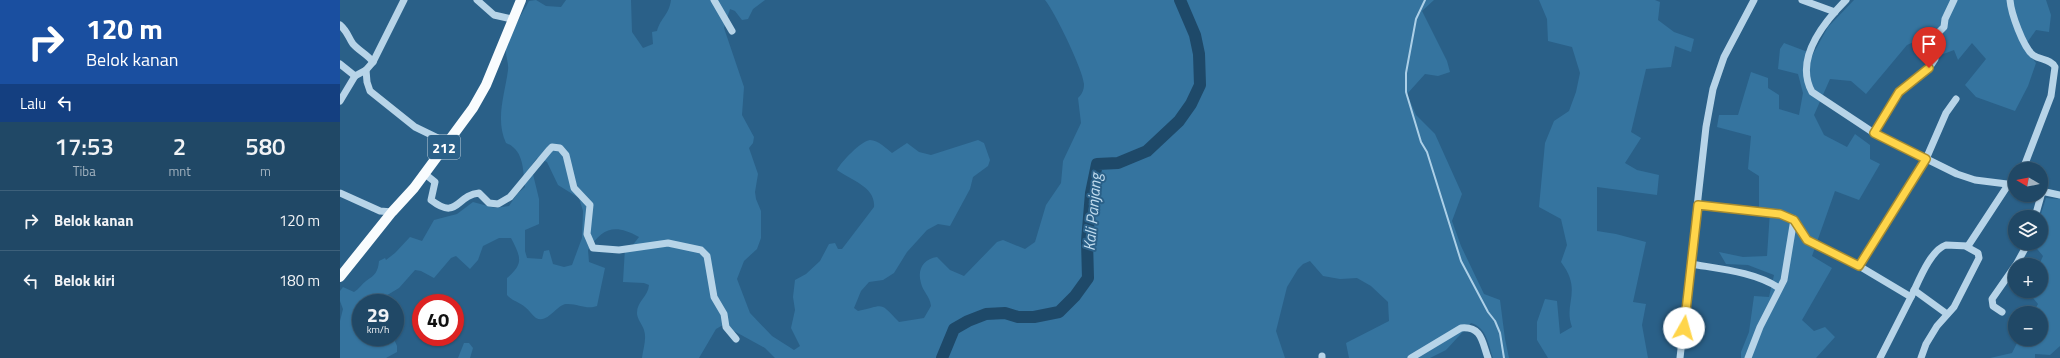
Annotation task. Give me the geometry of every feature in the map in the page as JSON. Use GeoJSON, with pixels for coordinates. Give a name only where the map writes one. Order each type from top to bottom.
{"type":"FeatureCollection","features":[{"type":"Feature","properties":{"kind":"main road","name":"212"},"geometry":{"type":"LineString","coordinates":[[340,277],[392,212],[425,174],[473,108],[486,85],[521,0]]}},
{"type":"Feature","properties":{"kind":"street"},"geometry":{"type":"LineString","coordinates":[[340,101],[355,76],[366,70],[373,62],[404,0]]}},
{"type":"Feature","properties":{"kind":"street"},"geometry":{"type":"LineString","coordinates":[[477,0],[494,15],[512,19]]}},
{"type":"Feature","properties":{"kind":"street"},"geometry":{"type":"LineString","coordinates":[[714,0],[732,32]]}},
{"type":"Feature","properties":{"kind":"street"},"geometry":{"type":"LineString","coordinates":[[1680,358],[1692,264],[1706,127],[1713,89],[1724,57],[1754,0]]}},
{"type":"Feature","properties":{"kind":"street"},"geometry":{"type":"LineString","coordinates":[[1802,0],[1834,12]]}},
{"type":"Feature","properties":{"kind":"street"},"geometry":{"type":"LineString","coordinates":[[1846,0],[1834,12],[1814,41],[1807,62],[1808,85],[1816,97],[1874,133],[1926,159],[1970,179],[2008,185]]}},
{"type":"Feature","properties":{"kind":"street"},"geometry":{"type":"LineString","coordinates":[[1874,133],[1899,92],[1929,68],[1935,59],[1935,55],[1925,41],[1928,37],[1939,32],[1944,27],[1945,19],[1954,0]]}},
{"type":"Feature","properties":{"kind":"street"},"geometry":{"type":"LineString","coordinates":[[2010,0],[2014,17],[2029,49],[2038,57],[2052,63],[2055,67],[2051,96],[2026,162]]}},
{"type":"Feature","properties":{"kind":"street"},"geometry":{"type":"LineString","coordinates":[[340,25],[348,33],[350,40],[355,46],[363,51],[373,62]]}},
{"type":"Feature","properties":{"kind":"street"},"geometry":{"type":"LineString","coordinates":[[340,64],[355,76]]}},
{"type":"Feature","properties":{"kind":"street"},"geometry":{"type":"LineString","coordinates":[[366,70],[370,92],[415,127],[448,143]]}},
{"type":"Feature","properties":{"kind":"street"},"geometry":{"type":"LineString","coordinates":[[1859,266],[1926,159],[1946,113],[1956,99]]}},
{"type":"Feature","properties":{"kind":"street"},"geometry":{"type":"LineString","coordinates":[[425,174],[435,182],[431,200],[442,207],[453,208],[472,194],[479,193],[489,203],[498,204],[510,197],[552,147],[560,148],[566,155],[574,188],[590,205],[587,234],[593,248],[620,250],[668,243],[701,250],[706,253],[714,297],[724,314],[726,327],[736,339]]}},
{"type":"Feature","properties":{"kind":"street"},"geometry":{"type":"LineString","coordinates":[[1967,247],[2008,189]]}},
{"type":"Feature","properties":{"kind":"street"},"geometry":{"type":"LineString","coordinates":[[340,193],[380,211],[392,212]]}},
{"type":"Feature","properties":{"kind":"street"},"geometry":{"type":"LineString","coordinates":[[2048,193],[2060,196]]}},
{"type":"Feature","properties":{"kind":"street"},"geometry":{"type":"LineString","coordinates":[[1698,205],[1760,210],[1780,214],[1794,220],[1807,240],[1913,294],[1947,314]]}},
{"type":"Feature","properties":{"kind":"street"},"geometry":{"type":"LineString","coordinates":[[1748,358],[1760,328],[1784,280],[1794,220]]}},
{"type":"Feature","properties":{"kind":"street"},"geometry":{"type":"LineString","coordinates":[[1880,358],[1926,267],[1941,246],[1946,244],[1967,247],[1978,253],[1979,258],[1954,307],[1947,314],[1926,344],[1921,358]]}},
{"type":"Feature","properties":{"kind":"street"},"geometry":{"type":"LineString","coordinates":[[1692,264],[1739,272],[1748,276],[1767,280],[1779,288]]}},
{"type":"Feature","properties":{"kind":"street"},"geometry":{"type":"LineString","coordinates":[[2002,312],[1993,306],[1992,299],[2008,276]]}},
{"type":"Feature","properties":{"kind":"street"},"geometry":{"type":"LineString","coordinates":[[1411,358],[1461,328],[1466,327],[1474,329],[1478,333],[1488,358]]}},
{"type":"Feature","properties":{"kind":"shaded area"},"geometry":{"type":"Polygon","coordinates":[[[536,0],[546,6],[561,7],[566,0],[631,0],[632,32],[643,48],[653,44],[652,32],[657,31],[669,9],[671,0],[765,0],[753,9],[748,19],[742,20],[735,11],[730,9],[724,28],[744,87],[742,115],[754,137],[753,143],[749,148],[758,174],[755,192],[761,211],[761,238],[757,249],[744,261],[737,279],[750,313],[772,336],[794,350],[800,346],[791,328],[795,310],[793,297],[795,280],[806,274],[820,261],[829,244],[835,243],[838,249],[842,249],[874,207],[874,200],[867,189],[837,170],[852,152],[866,141],[876,141],[892,153],[907,143],[919,152],[931,155],[978,140],[984,143],[990,160],[988,166],[973,177],[970,189],[950,226],[938,224],[927,230],[907,252],[894,273],[883,280],[869,282],[861,291],[854,308],[858,311],[881,306],[899,322],[924,318],[931,306],[922,286],[920,274],[922,266],[928,260],[937,257],[950,270],[964,276],[997,242],[1003,240],[1025,249],[1035,242],[1046,205],[1061,183],[1063,161],[1081,123],[1078,98],[1084,88],[1079,67],[1068,41],[1050,6],[1045,0],[1434,0],[1422,11],[1447,61],[1450,72],[1438,76],[1425,74],[1407,94],[1416,115],[1435,134],[1462,194],[1452,221],[1461,246],[1484,294],[1500,300],[1509,358],[1493,358],[1484,333],[1476,325],[1471,323],[1446,350],[1430,358],[1349,358],[1346,343],[1389,321],[1388,302],[1371,286],[1357,278],[1340,279],[1323,276],[1310,261],[1303,264],[1298,269],[1287,287],[1276,331],[1285,358],[775,358],[765,348],[723,325],[716,329],[699,358],[642,358],[645,333],[638,317],[637,309],[647,293],[649,285],[644,283],[623,282],[625,248],[632,246],[639,237],[623,230],[616,229],[604,232],[588,250],[589,262],[605,268],[597,306],[585,307],[574,304],[566,304],[562,305],[544,318],[536,318],[525,307],[507,295],[507,278],[516,269],[519,255],[511,238],[499,238],[483,246],[478,260],[470,269],[456,256],[451,258],[434,278],[421,271],[415,270],[399,288],[389,294],[352,294],[352,346],[397,346],[397,352],[386,358],[340,358],[340,321],[343,309],[340,301],[340,291],[343,287],[354,292],[356,291],[376,273],[379,261],[385,258],[386,260],[410,237],[422,241],[434,220],[457,214],[473,202],[495,208],[509,206],[517,194],[525,187],[522,161],[516,150],[506,143],[501,125],[503,97],[508,70],[506,48],[513,30],[529,1],[536,0]],[[537,158],[531,166],[539,199],[539,224],[525,230],[525,251],[527,258],[542,259],[544,251],[549,250],[553,264],[564,267],[572,265],[582,238],[583,211],[579,198],[558,185],[547,162],[537,158]]]}},
{"type":"Feature","properties":{"kind":"shaded area"},"geometry":{"type":"Polygon","coordinates":[[[1539,0],[1655,0],[1660,2],[1658,20],[1674,32],[1694,39],[1691,52],[1675,46],[1671,67],[1646,69],[1631,132],[1641,138],[1625,163],[1637,170],[1659,175],[1657,195],[1597,187],[1597,231],[1616,234],[1646,242],[1633,302],[1646,304],[1642,325],[1648,358],[1548,358],[1537,340],[1537,322],[1545,299],[1557,301],[1560,334],[1572,327],[1570,319],[1572,289],[1571,281],[1561,262],[1567,245],[1561,219],[1539,207],[1545,143],[1554,121],[1569,111],[1576,92],[1580,73],[1572,47],[1548,41],[1547,19],[1539,0]]]}},
{"type":"Feature","properties":{"kind":"shaded area"},"geometry":{"type":"Polygon","coordinates":[[[1854,0],[2046,0],[2051,15],[2049,32],[2036,30],[2024,47],[2036,63],[2028,86],[2015,111],[1976,97],[1965,85],[1986,59],[1972,43],[1958,60],[1954,50],[1938,56],[1925,37],[1907,45],[1866,94],[1851,81],[1830,79],[1814,115],[1824,135],[1847,147],[1855,134],[1870,145],[1870,159],[1880,164],[1859,200],[1835,191],[1812,256],[1832,268],[1802,320],[1814,331],[1825,327],[1835,337],[1816,358],[1741,358],[1741,352],[1749,332],[1754,296],[1769,297],[1774,275],[1748,265],[1726,264],[1719,252],[1743,257],[1767,256],[1770,211],[1759,208],[1759,176],[1748,169],[1751,136],[1717,127],[1719,115],[1738,115],[1751,72],[1768,78],[1768,88],[1779,95],[1779,109],[1799,115],[1803,93],[1798,74],[1778,69],[1780,49],[1784,43],[1813,54],[1828,27],[1854,0]]]}},
{"type":"Feature","properties":{"kind":"shaded area"},"geometry":{"type":"Polygon","coordinates":[[[2060,197],[2060,346],[2050,355],[2035,354],[2035,358],[1990,358],[2012,353],[2016,346],[2048,346],[2048,306],[2037,306],[2038,304],[2033,298],[2048,298],[2048,258],[2042,258],[2043,256],[2038,250],[2048,250],[2048,210],[2042,210],[2045,202],[2048,202],[2048,198],[2058,199],[2060,197]]]}},
{"type":"Feature","properties":{"kind":"shaded area"},"geometry":{"type":"Polygon","coordinates":[[[464,343],[469,343],[473,348],[470,358],[458,358],[464,343]]]}},
{"type":"Feature","properties":{"kind":"waterway","name":"Kali Panjang"},"geometry":{"type":"LineString","coordinates":[[942,358],[954,329],[968,321],[986,314],[1005,313],[1018,317],[1034,317],[1059,312],[1075,296],[1088,278],[1087,241],[1091,193],[1097,164],[1118,163],[1147,151],[1179,121],[1191,104],[1200,85],[1199,54],[1195,35],[1180,0]]}},
{"type":"Feature","properties":{"kind":"waterway"},"geometry":{"type":"LineString","coordinates":[[1425,0],[1416,19],[1406,73],[1406,92],[1421,142],[1427,152],[1461,261],[1488,312],[1495,321],[1500,333],[1504,358]]}},
{"type":"Feature","properties":{"kind":"route"},"geometry":{"type":"LineString","coordinates":[[1684,328],[1698,205],[1760,210],[1780,214],[1794,220],[1807,240],[1820,245],[1859,266],[1926,159],[1874,133],[1899,92],[1929,68]]}}]}
